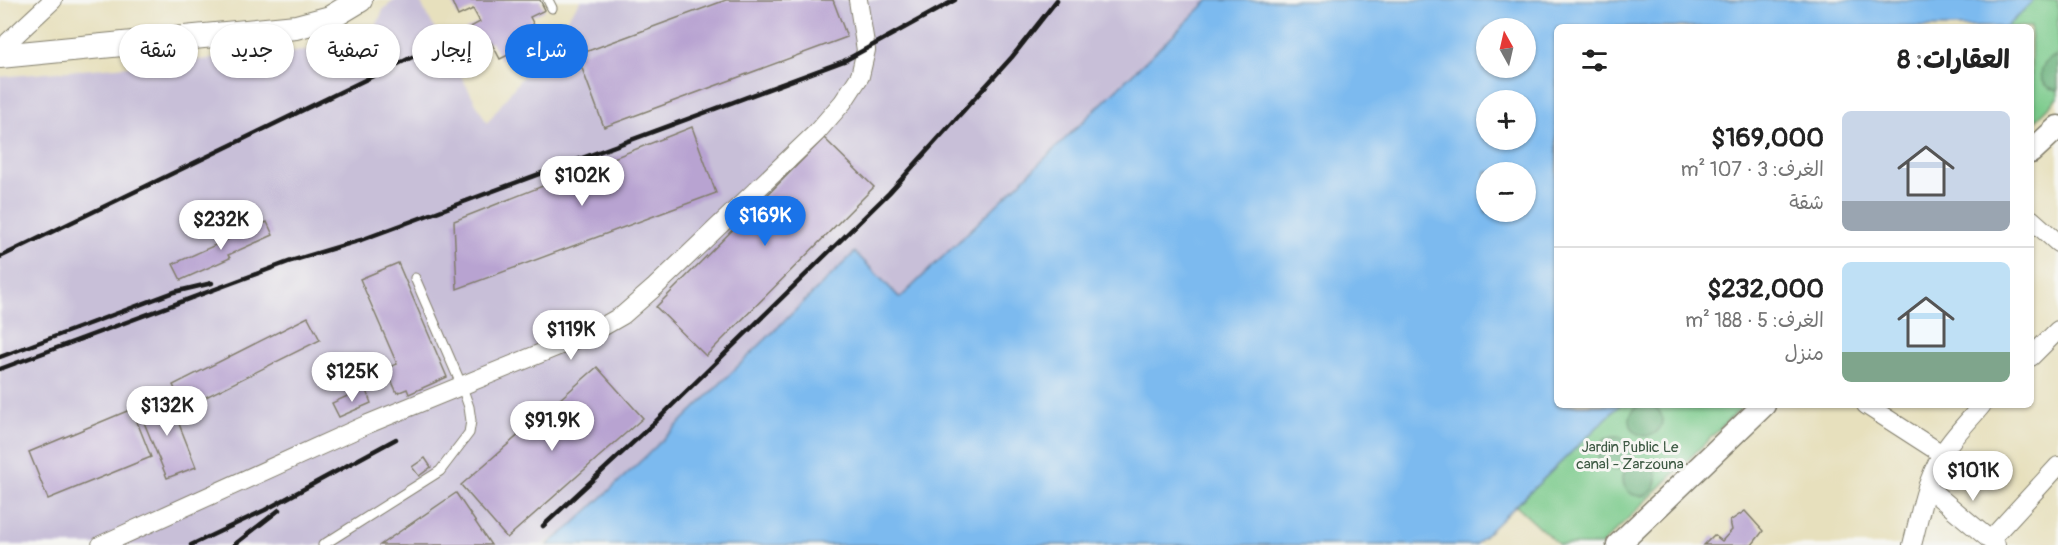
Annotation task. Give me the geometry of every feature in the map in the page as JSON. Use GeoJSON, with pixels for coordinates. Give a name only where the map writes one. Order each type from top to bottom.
{"type":"FeatureCollection","features":[{"type":"Feature","properties":{"kind":"main road"},"geometry":{"type":"LineString","coordinates":[[7,47],[296,27],[330,18],[360,0]]}},
{"type":"Feature","properties":{"kind":"street"},"geometry":{"type":"LineString","coordinates":[[7,47],[53,0]]}},
{"type":"Feature","properties":{"kind":"street"},"geometry":{"type":"LineString","coordinates":[[101,545],[255,473],[461,384],[595,331],[623,315],[816,133],[843,102],[860,76],[866,50],[858,0]]}},
{"type":"Feature","properties":{"kind":"street"},"geometry":{"type":"LineString","coordinates":[[2034,149],[2058,127]]}},
{"type":"Feature","properties":{"kind":"street"},"geometry":{"type":"LineString","coordinates":[[2034,222],[2058,243]]}},
{"type":"Feature","properties":{"kind":"street"},"geometry":{"type":"LineString","coordinates":[[2034,354],[2058,330]]}},
{"type":"Feature","properties":{"kind":"street"},"geometry":{"type":"LineString","coordinates":[[1618,545],[1761,408]]}},
{"type":"Feature","properties":{"kind":"street"},"geometry":{"type":"LineString","coordinates":[[1871,408],[1942,454]]}},
{"type":"Feature","properties":{"kind":"street"},"geometry":{"type":"LineString","coordinates":[[1912,545],[1927,487],[1942,454],[1980,408]]}},
{"type":"Feature","properties":{"kind":"street"},"geometry":{"type":"LineString","coordinates":[[1927,487],[1993,542],[2058,466]]}},
{"type":"Feature","properties":{"kind":"lane"},"geometry":{"type":"LineString","coordinates":[[323,545],[440,471],[469,433],[471,421],[469,407],[461,384],[415,278]]}},
{"type":"Feature","properties":{"kind":"shaded area"},"geometry":{"type":"Polygon","coordinates":[[[393,0],[419,0],[432,24],[412,24],[412,78],[462,78],[487,123],[521,78],[588,78],[588,24],[563,24],[581,0],[1209,0],[900,298],[855,252],[645,457],[569,528],[543,545],[0,545],[0,77],[119,67],[119,78],[198,78],[198,60],[210,59],[210,78],[294,78],[294,52],[306,51],[306,78],[400,78],[400,24],[377,24],[383,10],[393,0]]]}},
{"type":"Feature","properties":{"kind":"green space"},"geometry":{"type":"Polygon","coordinates":[[[2034,0],[2058,0],[2058,98],[2034,122],[2034,24],[2009,24],[2034,0]]]}},
{"type":"Feature","properties":{"kind":"green space"},"geometry":{"type":"Polygon","coordinates":[[[2054,57],[2058,57],[2058,90],[2046,85],[2041,75],[2044,65],[2054,57]]]}},
{"type":"Feature","properties":{"kind":"green space","name":"Jardin Public Le canal - Zarzouna"},"geometry":{"type":"Polygon","coordinates":[[[1617,408],[1741,408],[1601,545],[1559,545],[1516,506],[1617,408]]]}},
{"type":"Feature","properties":{"kind":"green space"},"geometry":{"type":"Polygon","coordinates":[[[1634,408],[1658,408],[1661,414],[1661,426],[1658,432],[1646,436],[1634,432],[1630,420],[1634,408]]]}},
{"type":"Feature","properties":{"kind":"green space"},"geometry":{"type":"Polygon","coordinates":[[[1615,436],[1627,441],[1632,453],[1627,465],[1615,470],[1603,465],[1598,453],[1603,441],[1615,436]]]}},
{"type":"Feature","properties":{"kind":"green space"},"geometry":{"type":"Polygon","coordinates":[[[1640,462],[1652,467],[1657,479],[1652,491],[1640,496],[1628,491],[1623,479],[1628,467],[1640,462]]]}},
{"type":"Feature","properties":{"kind":"water"},"geometry":{"type":"Polygon","coordinates":[[[1209,0],[2034,0],[2009,24],[1554,24],[1554,408],[1617,408],[1475,545],[547,545],[569,528],[855,252],[900,298],[1209,0]]]}},
{"type":"Feature","properties":{"kind":"building"},"geometry":{"type":"Polygon","coordinates":[[[451,0],[540,0],[545,10],[530,17],[534,24],[505,24],[505,57],[500,59],[493,46],[493,24],[476,24],[480,22],[473,9],[458,16],[451,0]]]}},
{"type":"Feature","properties":{"kind":"building"},"geometry":{"type":"Polygon","coordinates":[[[726,0],[833,0],[847,37],[604,127],[586,78],[588,78],[588,51],[726,0]]]}},
{"type":"Feature","properties":{"kind":"building"},"geometry":{"type":"Polygon","coordinates":[[[692,127],[716,193],[457,289],[454,221],[692,127]]]}},
{"type":"Feature","properties":{"kind":"building"},"geometry":{"type":"Polygon","coordinates":[[[824,138],[874,187],[706,356],[656,307],[824,138]]]}},
{"type":"Feature","properties":{"kind":"building"},"geometry":{"type":"Polygon","coordinates":[[[267,222],[273,235],[228,255],[230,258],[181,280],[173,264],[267,222]]]}},
{"type":"Feature","properties":{"kind":"building"},"geometry":{"type":"Polygon","coordinates":[[[398,263],[447,377],[409,394],[407,389],[397,393],[386,368],[397,364],[360,279],[398,263]]]}},
{"type":"Feature","properties":{"kind":"building"},"geometry":{"type":"Polygon","coordinates":[[[308,317],[320,340],[184,408],[173,385],[308,317]]]}},
{"type":"Feature","properties":{"kind":"building"},"geometry":{"type":"Polygon","coordinates":[[[597,367],[643,418],[507,538],[461,485],[597,367]]]}},
{"type":"Feature","properties":{"kind":"building"},"geometry":{"type":"Polygon","coordinates":[[[365,388],[371,403],[339,417],[332,403],[365,388]]]}},
{"type":"Feature","properties":{"kind":"building"},"geometry":{"type":"Polygon","coordinates":[[[168,396],[196,467],[167,478],[138,408],[168,396]]]}},
{"type":"Feature","properties":{"kind":"building"},"geometry":{"type":"Polygon","coordinates":[[[132,409],[151,457],[48,499],[29,452],[132,409]]]}},
{"type":"Feature","properties":{"kind":"building"},"geometry":{"type":"Polygon","coordinates":[[[425,458],[431,467],[419,476],[412,467],[425,458]]]}},
{"type":"Feature","properties":{"kind":"building"},"geometry":{"type":"Polygon","coordinates":[[[456,493],[491,545],[380,545],[456,493]]]}},
{"type":"Feature","properties":{"kind":"building"},"geometry":{"type":"Polygon","coordinates":[[[1745,511],[1763,531],[1752,545],[1704,545],[1714,535],[1722,541],[1732,530],[1730,521],[1745,511]]]}},
{"type":"Feature","properties":{"kind":"railway"},"geometry":{"type":"LineString","coordinates":[[0,369],[291,261],[361,240],[844,61],[955,0]]}},
{"type":"Feature","properties":{"kind":"railway"},"geometry":{"type":"LineString","coordinates":[[543,526],[653,424],[889,193],[1012,57],[1057,0]]}},
{"type":"Feature","properties":{"kind":"railway"},"geometry":{"type":"LineString","coordinates":[[0,257],[412,57]]}},
{"type":"Feature","properties":{"kind":"railway"},"geometry":{"type":"LineString","coordinates":[[0,357],[174,292],[212,283]]}},
{"type":"Feature","properties":{"kind":"railway"},"geometry":{"type":"LineString","coordinates":[[191,545],[265,510],[396,439]]}},
{"type":"Feature","properties":{"kind":"railway"},"geometry":{"type":"LineString","coordinates":[[234,545],[279,510]]}}]}
